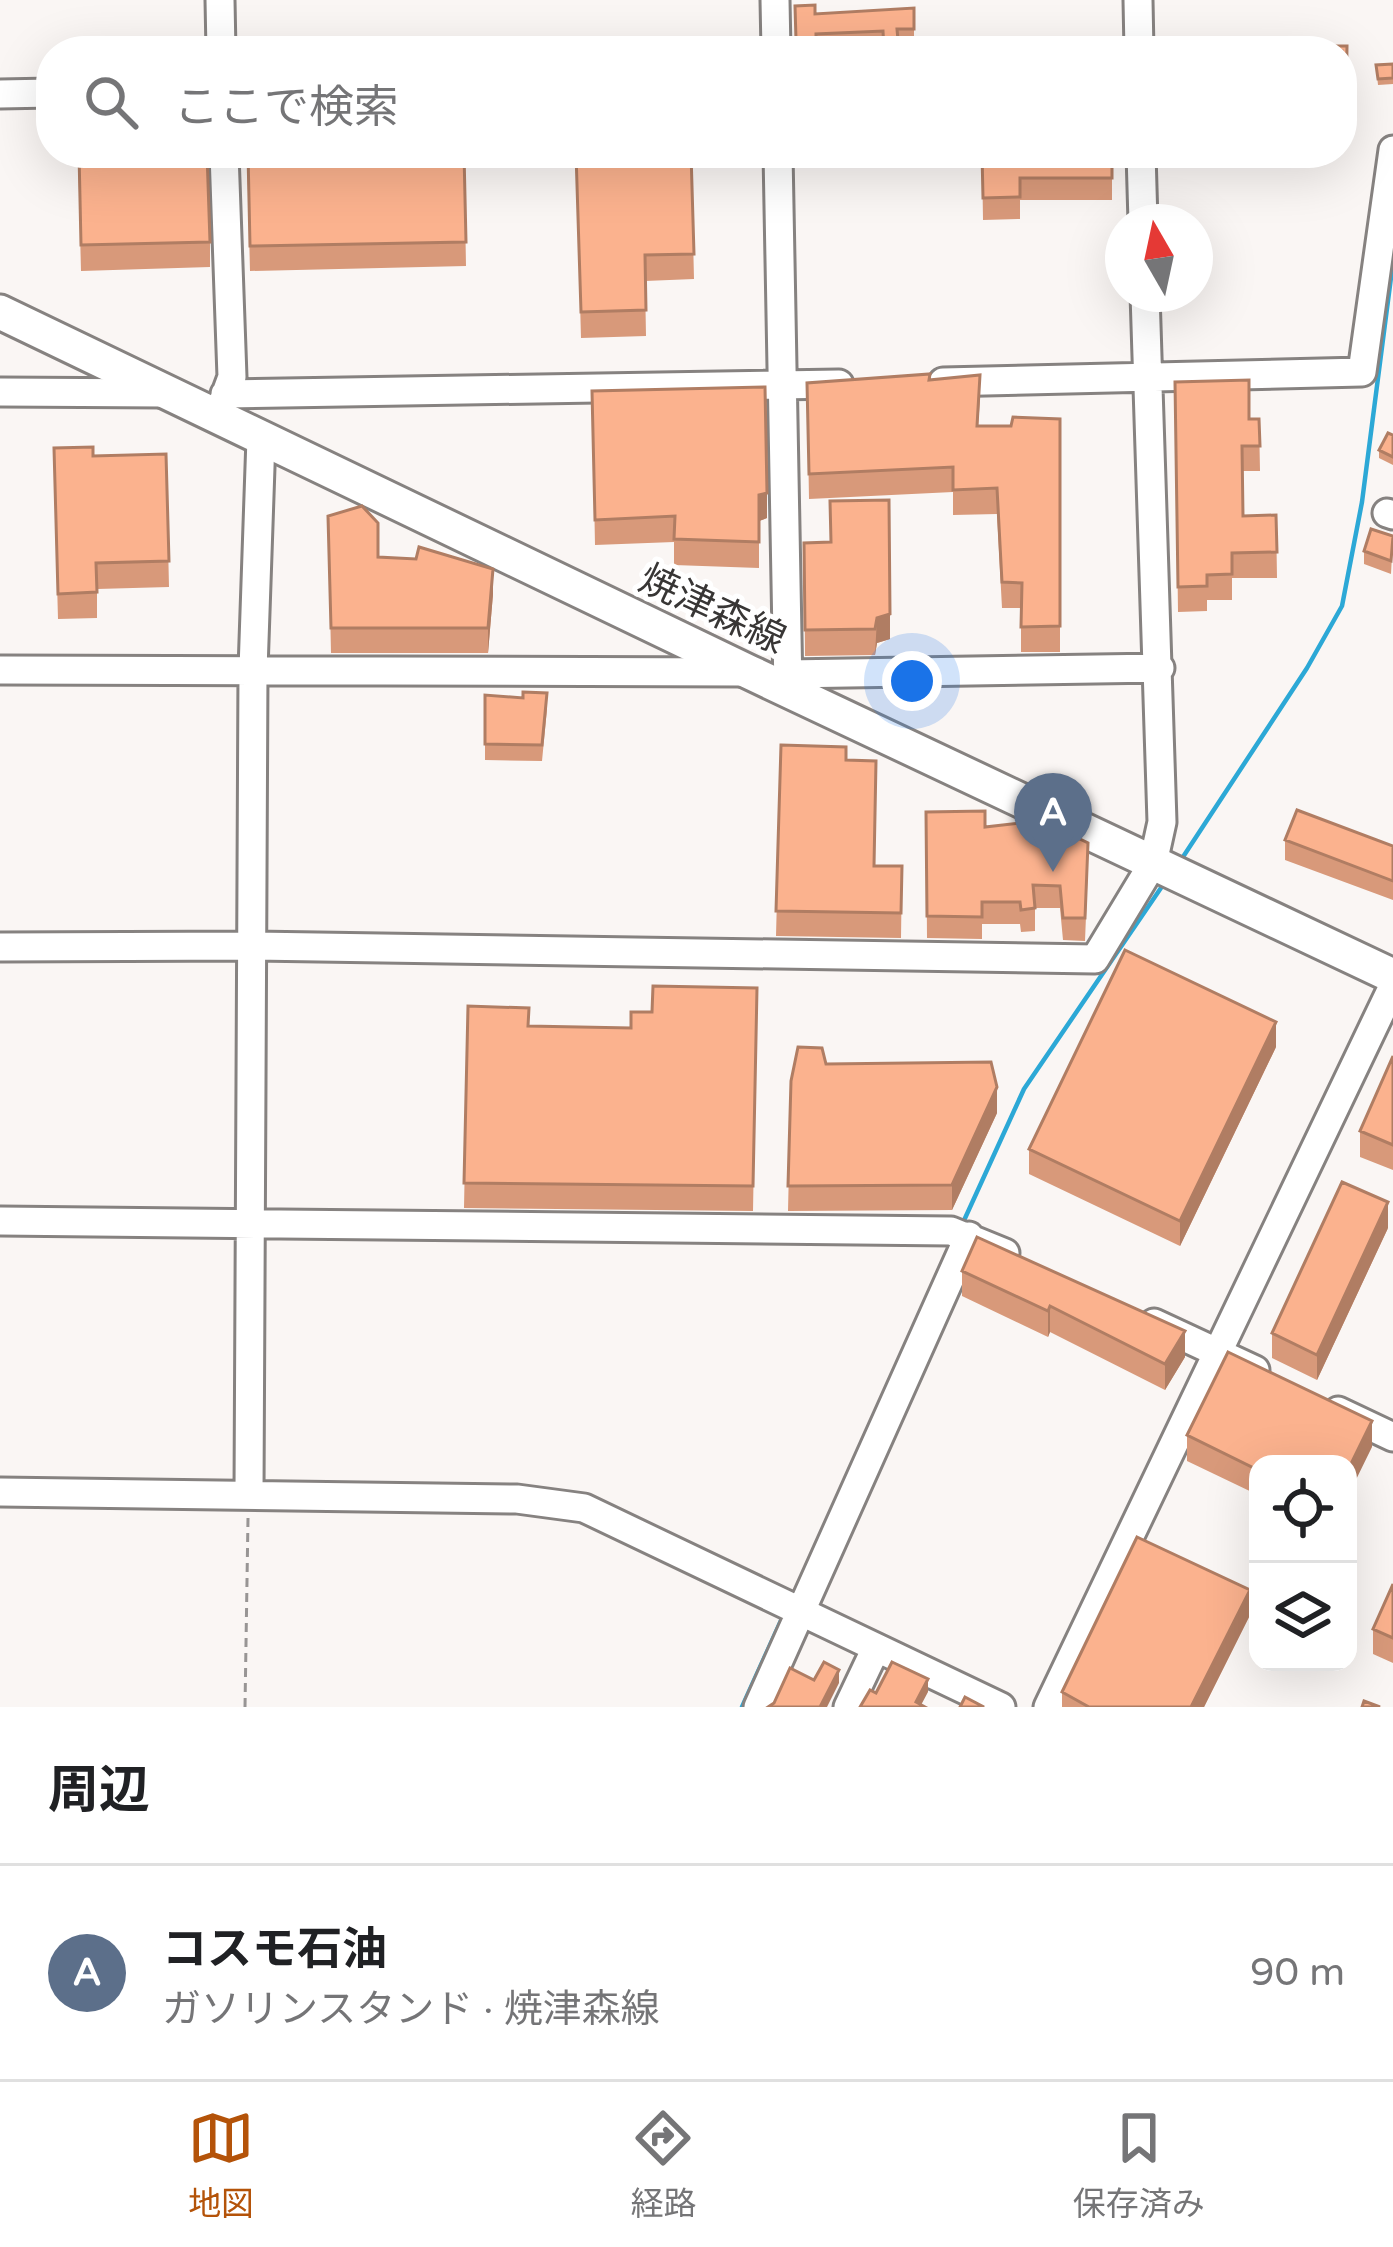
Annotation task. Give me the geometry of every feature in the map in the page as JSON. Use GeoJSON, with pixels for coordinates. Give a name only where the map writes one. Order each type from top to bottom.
{"type":"FeatureCollection","features":[{"type":"Feature","properties":{"kind":"main road","name":"焼津森線"},"geometry":{"type":"LineString","coordinates":[[0,312],[167,393],[225,396],[261,438],[749,672],[788,681],[1393,976]]}},
{"type":"Feature","properties":{"kind":"street"},"geometry":{"type":"LineString","coordinates":[[220,0],[221,36]]}},
{"type":"Feature","properties":{"kind":"street"},"geometry":{"type":"LineString","coordinates":[[775,0],[776,36]]}},
{"type":"Feature","properties":{"kind":"street"},"geometry":{"type":"LineString","coordinates":[[1138,0],[1138,36]]}},
{"type":"Feature","properties":{"kind":"street"},"geometry":{"type":"LineString","coordinates":[[0,94],[36,93]]}},
{"type":"Feature","properties":{"kind":"street"},"geometry":{"type":"LineString","coordinates":[[920,382],[1362,372],[1393,151]]}},
{"type":"Feature","properties":{"kind":"street"},"geometry":{"type":"LineString","coordinates":[[224,168],[225,396],[874,383]]}},
{"type":"Feature","properties":{"kind":"street"},"geometry":{"type":"LineString","coordinates":[[778,168],[788,681],[1160,668]]}},
{"type":"Feature","properties":{"kind":"street"},"geometry":{"type":"LineString","coordinates":[[1141,168],[1142,204]]}},
{"type":"Feature","properties":{"kind":"street"},"geometry":{"type":"LineString","coordinates":[[0,947],[254,946],[1095,959],[1154,862],[1162,821],[1146,312]]}},
{"type":"Feature","properties":{"kind":"street"},"geometry":{"type":"LineString","coordinates":[[0,392],[167,393]]}},
{"type":"Feature","properties":{"kind":"street"},"geometry":{"type":"LineString","coordinates":[[249,1492],[253,670],[261,438]]}},
{"type":"Feature","properties":{"kind":"street"},"geometry":{"type":"LineString","coordinates":[[0,670],[749,672]]}},
{"type":"Feature","properties":{"kind":"street"},"geometry":{"type":"LineString","coordinates":[[1048,1707],[1393,986]]}},
{"type":"Feature","properties":{"kind":"street"},"geometry":{"type":"LineString","coordinates":[[0,1221],[960,1234],[1030,1265]]}},
{"type":"Feature","properties":{"kind":"street"},"geometry":{"type":"LineString","coordinates":[[758,1707],[789,1605],[960,1234]]}},
{"type":"Feature","properties":{"kind":"street"},"geometry":{"type":"LineString","coordinates":[[1133,1313],[1275,1380]]}},
{"type":"Feature","properties":{"kind":"street"},"geometry":{"type":"LineString","coordinates":[[1314,1399],[1393,1437]]}},
{"type":"Feature","properties":{"kind":"street"},"geometry":{"type":"LineString","coordinates":[[0,1492],[517,1499],[584,1508],[876,1648],[947,1696],[1001,1707]]}},
{"type":"Feature","properties":{"kind":"street"},"geometry":{"type":"LineString","coordinates":[[848,1707],[876,1648]]}},
{"type":"Feature","properties":{"kind":"path"},"geometry":{"type":"LineString","coordinates":[[245,1707],[249,1492]]}},
{"type":"Feature","properties":{"kind":"building"},"geometry":{"type":"Polygon","coordinates":[[[815,5],[815,14],[914,8],[914,29],[897,29],[898,36],[883,36],[883,31],[796,36],[795,6],[815,5]]]}},
{"type":"Feature","properties":{"kind":"building"},"geometry":{"type":"Polygon","coordinates":[[[1393,64],[1393,78],[1378,79],[1376,65],[1393,64]]]}},
{"type":"Feature","properties":{"kind":"building"},"geometry":{"type":"Polygon","coordinates":[[[79,168],[208,168],[210,242],[81,245],[79,168]]]}},
{"type":"Feature","properties":{"kind":"building"},"geometry":{"type":"Polygon","coordinates":[[[248,168],[464,168],[466,242],[250,246],[248,168]]]}},
{"type":"Feature","properties":{"kind":"building"},"geometry":{"type":"Polygon","coordinates":[[[576,168],[691,168],[694,254],[645,255],[646,310],[581,312],[576,168]]]}},
{"type":"Feature","properties":{"kind":"building"},"geometry":{"type":"Polygon","coordinates":[[[982,168],[1112,168],[1112,178],[1020,178],[1020,197],[983,198],[982,168]]]}},
{"type":"Feature","properties":{"kind":"building"},"geometry":{"type":"Polygon","coordinates":[[[930,374],[929,380],[980,375],[977,426],[1011,426],[1013,417],[1060,419],[1060,626],[1021,627],[1022,583],[1002,582],[997,488],[953,490],[953,467],[809,474],[807,383],[930,374]]]}},
{"type":"Feature","properties":{"kind":"building"},"geometry":{"type":"Polygon","coordinates":[[[1249,380],[1249,419],[1259,419],[1260,446],[1242,446],[1243,516],[1276,515],[1277,552],[1232,553],[1232,574],[1207,575],[1207,586],[1178,587],[1175,382],[1249,380]]]}},
{"type":"Feature","properties":{"kind":"building"},"geometry":{"type":"Polygon","coordinates":[[[765,387],[767,493],[759,495],[759,542],[674,539],[675,516],[595,520],[592,391],[765,387]]]}},
{"type":"Feature","properties":{"kind":"building"},"geometry":{"type":"Polygon","coordinates":[[[1388,433],[1393,435],[1393,457],[1379,450],[1388,433]]]}},
{"type":"Feature","properties":{"kind":"building"},"geometry":{"type":"Polygon","coordinates":[[[93,447],[93,456],[166,454],[169,561],[96,563],[97,592],[58,594],[54,448],[93,447]]]}},
{"type":"Feature","properties":{"kind":"building"},"geometry":{"type":"Polygon","coordinates":[[[889,500],[890,614],[877,618],[875,629],[805,630],[804,543],[831,542],[830,501],[889,500]]]}},
{"type":"Feature","properties":{"kind":"building"},"geometry":{"type":"Polygon","coordinates":[[[362,506],[378,523],[378,557],[416,559],[419,547],[493,569],[488,628],[331,628],[328,516],[362,506]]]}},
{"type":"Feature","properties":{"kind":"building"},"geometry":{"type":"Polygon","coordinates":[[[1371,529],[1393,536],[1391,561],[1364,551],[1371,529]]]}},
{"type":"Feature","properties":{"kind":"building"},"geometry":{"type":"Polygon","coordinates":[[[523,692],[547,693],[542,745],[485,744],[485,695],[523,698],[523,692]]]}},
{"type":"Feature","properties":{"kind":"building"},"geometry":{"type":"Polygon","coordinates":[[[781,745],[846,747],[846,760],[876,761],[874,866],[902,866],[901,913],[776,911],[781,745]]]}},
{"type":"Feature","properties":{"kind":"building"},"geometry":{"type":"Polygon","coordinates":[[[1297,810],[1393,846],[1393,881],[1285,840],[1297,810]]]}},
{"type":"Feature","properties":{"kind":"building"},"geometry":{"type":"Polygon","coordinates":[[[985,811],[985,827],[1030,822],[1030,815],[1088,843],[1085,918],[1063,918],[1060,886],[1033,885],[1035,908],[1021,910],[1020,902],[982,902],[982,917],[927,916],[926,812],[985,811]]]}},
{"type":"Feature","properties":{"kind":"building"},"geometry":{"type":"Polygon","coordinates":[[[1125,950],[1276,1022],[1180,1221],[1029,1149],[1125,950]]]}},
{"type":"Feature","properties":{"kind":"building"},"geometry":{"type":"Polygon","coordinates":[[[653,986],[757,988],[753,1186],[464,1183],[468,1006],[529,1008],[528,1026],[631,1028],[631,1012],[652,1012],[653,986]]]}},
{"type":"Feature","properties":{"kind":"building"},"geometry":{"type":"Polygon","coordinates":[[[798,1047],[822,1048],[826,1064],[991,1062],[997,1087],[952,1185],[788,1186],[791,1081],[798,1047]]]}},
{"type":"Feature","properties":{"kind":"building"},"geometry":{"type":"Polygon","coordinates":[[[1393,1056],[1393,1145],[1360,1131],[1393,1056]]]}},
{"type":"Feature","properties":{"kind":"building"},"geometry":{"type":"Polygon","coordinates":[[[1342,1182],[1388,1202],[1317,1355],[1272,1333],[1342,1182]]]}},
{"type":"Feature","properties":{"kind":"building"},"geometry":{"type":"Polygon","coordinates":[[[977,1237],[1185,1331],[1165,1364],[1050,1306],[1048,1311],[962,1271],[977,1237]]]}},
{"type":"Feature","properties":{"kind":"building"},"geometry":{"type":"Polygon","coordinates":[[[1228,1352],[1372,1421],[1355,1455],[1249,1455],[1249,1466],[1187,1435],[1228,1352]]]}},
{"type":"Feature","properties":{"kind":"building"},"geometry":{"type":"Polygon","coordinates":[[[1137,1537],[1249,1590],[1191,1707],[1089,1707],[1062,1692],[1137,1537]]]}},
{"type":"Feature","properties":{"kind":"building"},"geometry":{"type":"Polygon","coordinates":[[[1393,1584],[1393,1638],[1373,1629],[1393,1584]]]}},
{"type":"Feature","properties":{"kind":"building"},"geometry":{"type":"Polygon","coordinates":[[[824,1662],[839,1670],[820,1707],[768,1707],[790,1668],[814,1680],[824,1662]]]}},
{"type":"Feature","properties":{"kind":"building"},"geometry":{"type":"Polygon","coordinates":[[[892,1662],[928,1679],[916,1702],[925,1707],[860,1707],[870,1690],[876,1693],[892,1662]]]}},
{"type":"Feature","properties":{"kind":"building"},"geometry":{"type":"Polygon","coordinates":[[[965,1697],[984,1707],[960,1707],[965,1697]]]}},
{"type":"Feature","properties":{"kind":"waterway"},"geometry":{"type":"LineString","coordinates":[[1179,863],[1307,668],[1342,606],[1362,502],[1393,262]]}},
{"type":"Feature","properties":{"kind":"waterway"},"geometry":{"type":"LineString","coordinates":[[961,1227],[1024,1089],[1165,882]]}},
{"type":"Feature","properties":{"kind":"waterway"},"geometry":{"type":"LineString","coordinates":[[742,1707],[784,1614]]}},
{"type":"Feature","properties":{"kind":"place","name":"コスモ石油"},"geometry":{"type":"Point","coordinates":[1053,872]}}]}
